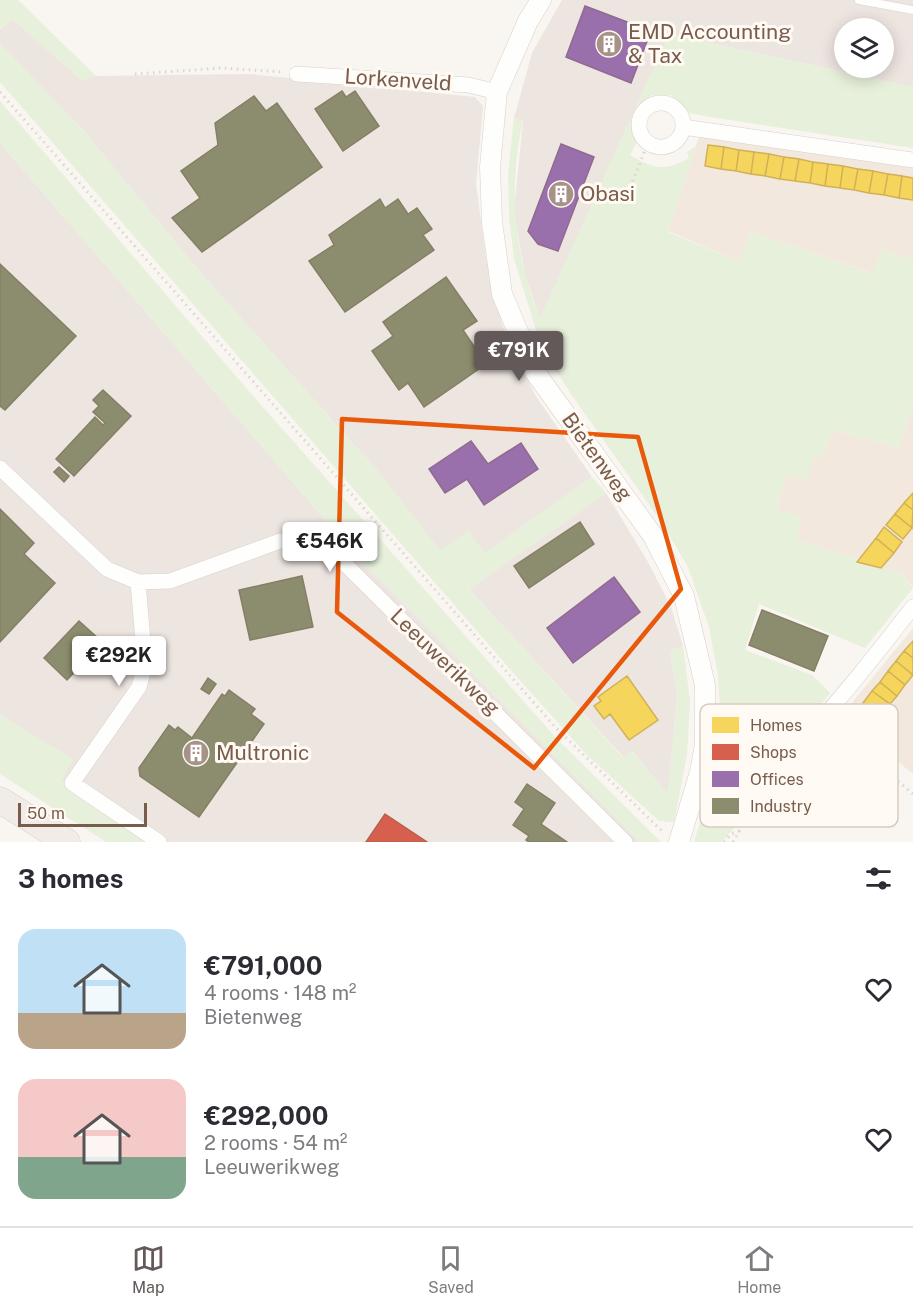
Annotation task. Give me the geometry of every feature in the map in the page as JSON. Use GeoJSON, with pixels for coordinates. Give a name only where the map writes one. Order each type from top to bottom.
{"type":"FeatureCollection","features":[{"type":"Feature","properties":{"kind":"highway"},"geometry":{"type":"LineString","coordinates":[[0,801],[67,842]]}},
{"type":"Feature","properties":{"kind":"street","name":"Bietenweg"},"geometry":{"type":"LineString","coordinates":[[541,0],[528,21],[497,92],[490,167],[492,222],[502,294],[535,372],[653,536],[684,596],[705,685],[705,704]]}},
{"type":"Feature","properties":{"kind":"street","name":"Lorkenveld"},"geometry":{"type":"LineString","coordinates":[[297,74],[469,85],[497,92]]}},
{"type":"Feature","properties":{"kind":"street"},"geometry":{"type":"LineString","coordinates":[[661,102],[675,107],[680,112],[683,127],[677,140],[672,145],[658,147],[648,143],[641,134],[639,120],[642,113],[653,104],[661,102]]}},
{"type":"Feature","properties":{"kind":"street"},"geometry":{"type":"LineString","coordinates":[[683,127],[913,160]]}},
{"type":"Feature","properties":{"kind":"street","name":"Leeuwerikweg"},"geometry":{"type":"LineString","coordinates":[[0,468],[107,569],[138,582],[170,582],[280,541],[306,542],[329,549],[625,842]]}},
{"type":"Feature","properties":{"kind":"street"},"geometry":{"type":"LineString","coordinates":[[138,582],[145,665],[139,687],[72,783],[159,842]]}},
{"type":"Feature","properties":{"kind":"street"},"geometry":{"type":"LineString","coordinates":[[833,704],[913,607]]}},
{"type":"Feature","properties":{"kind":"street","name":"Bietenweg"},"geometry":{"type":"LineString","coordinates":[[672,838],[700,772]]}},
{"type":"Feature","properties":{"kind":"lane"},"geometry":{"type":"LineString","coordinates":[[859,0],[913,10]]}},
{"type":"Feature","properties":{"kind":"path"},"geometry":{"type":"LineString","coordinates":[[135,74],[222,68],[297,74]]}},
{"type":"Feature","properties":{"kind":"path"},"geometry":{"type":"LineString","coordinates":[[0,92],[556,728],[672,838]]}},
{"type":"Feature","properties":{"kind":"path"},"geometry":{"type":"LineString","coordinates":[[626,198],[648,143]]}},
{"type":"Feature","properties":{"kind":"path"},"geometry":{"type":"LineString","coordinates":[[898,781],[913,794]]}},
{"type":"Feature","properties":{"kind":"path"},"geometry":{"type":"LineString","coordinates":[[733,842],[743,827]]}},
{"type":"Feature","properties":{"kind":"path"},"geometry":{"type":"LineString","coordinates":[[724,842],[731,834],[740,830]]}},
{"type":"Feature","properties":{"kind":"highlighted area"},"geometry":{"type":"Polygon","coordinates":[[[342,419],[638,437],[681,589],[534,768],[337,612],[342,419]]]}},
{"type":"Feature","properties":{"kind":"shaded area"},"geometry":{"type":"Polygon","coordinates":[[[562,0],[913,0],[913,87],[872,78],[894,78],[894,18],[834,18],[834,70],[669,34],[540,319],[525,275],[514,211],[523,121],[514,118],[532,53],[562,0]]]}},
{"type":"Feature","properties":{"kind":"shaded area"},"geometry":{"type":"Polygon","coordinates":[[[12,19],[82,80],[96,76],[250,74],[475,97],[483,106],[476,184],[486,259],[503,327],[535,395],[592,477],[485,553],[440,551],[376,469],[200,272],[83,130],[0,44],[0,30],[12,19]]]}},
{"type":"Feature","properties":{"kind":"shaded area"},"geometry":{"type":"Polygon","coordinates":[[[699,137],[913,166],[913,259],[881,250],[874,274],[751,232],[740,262],[668,231],[699,137]]]}},
{"type":"Feature","properties":{"kind":"shaded area"},"geometry":{"type":"Polygon","coordinates":[[[0,143],[357,557],[640,842],[148,842],[61,781],[72,759],[0,715],[0,143]]]}},
{"type":"Feature","properties":{"kind":"shaded area"},"geometry":{"type":"Polygon","coordinates":[[[913,406],[913,587],[900,573],[797,540],[777,510],[786,475],[814,456],[823,457],[832,430],[899,448],[913,406]]]}},
{"type":"Feature","properties":{"kind":"shaded area"},"geometry":{"type":"Polygon","coordinates":[[[606,493],[648,562],[671,607],[683,646],[670,651],[677,697],[668,794],[632,751],[624,758],[469,589],[606,493]]]}},
{"type":"Feature","properties":{"kind":"shaded area"},"geometry":{"type":"Polygon","coordinates":[[[913,628],[913,774],[898,762],[898,704],[851,704],[913,628]]]}},
{"type":"Feature","properties":{"kind":"green space"},"geometry":{"type":"Polygon","coordinates":[[[0,0],[18,0],[96,76],[82,80],[12,19],[0,30],[0,0]]]}},
{"type":"Feature","properties":{"kind":"green space"},"geometry":{"type":"Polygon","coordinates":[[[669,34],[834,70],[834,78],[872,78],[913,87],[913,148],[690,113],[671,95],[652,95],[641,105],[632,122],[637,142],[630,155],[653,166],[666,167],[689,158],[687,152],[696,146],[668,232],[740,262],[751,232],[873,274],[881,250],[913,259],[913,406],[899,448],[832,430],[823,458],[814,456],[807,481],[786,475],[777,510],[802,516],[797,540],[900,573],[913,588],[865,648],[759,604],[745,650],[812,675],[830,693],[822,704],[720,704],[718,676],[709,627],[688,567],[662,523],[553,366],[536,330],[514,259],[509,216],[508,174],[514,118],[523,121],[516,170],[516,221],[519,246],[531,295],[540,318],[669,34]]]}},
{"type":"Feature","properties":{"kind":"green space"},"geometry":{"type":"Polygon","coordinates":[[[0,44],[83,130],[200,272],[376,469],[440,550],[468,531],[485,553],[592,477],[606,493],[469,589],[623,758],[631,751],[668,793],[677,697],[670,651],[683,646],[690,702],[687,755],[674,822],[659,821],[586,754],[0,82],[0,44]]]}},
{"type":"Feature","properties":{"kind":"green space"},"geometry":{"type":"Polygon","coordinates":[[[0,101],[247,389],[557,739],[661,842],[640,842],[357,557],[0,143],[0,101]]]}},
{"type":"Feature","properties":{"kind":"green space"},"geometry":{"type":"Polygon","coordinates":[[[0,715],[73,759],[61,781],[148,842],[106,842],[0,774],[0,715]]]}},
{"type":"Feature","properties":{"kind":"green space"},"geometry":{"type":"Polygon","coordinates":[[[700,822],[700,827],[735,827],[722,842],[694,842],[700,822]]]}},
{"type":"Feature","properties":{"kind":"building: Homes"},"geometry":{"type":"Polygon","coordinates":[[[708,145],[724,147],[721,169],[705,166],[708,145]]]}},
{"type":"Feature","properties":{"kind":"building: Homes"},"geometry":{"type":"Polygon","coordinates":[[[724,147],[739,150],[736,171],[721,169],[724,147]]]}},
{"type":"Feature","properties":{"kind":"building: Homes"},"geometry":{"type":"Polygon","coordinates":[[[739,150],[754,152],[751,174],[736,171],[739,150]]]}},
{"type":"Feature","properties":{"kind":"building: Homes"},"geometry":{"type":"Polygon","coordinates":[[[754,152],[769,154],[765,176],[751,174],[754,152]]]}},
{"type":"Feature","properties":{"kind":"building: Homes"},"geometry":{"type":"Polygon","coordinates":[[[769,154],[784,157],[780,179],[765,176],[769,154]]]}},
{"type":"Feature","properties":{"kind":"building: Homes"},"geometry":{"type":"Polygon","coordinates":[[[784,157],[799,159],[795,181],[780,179],[784,157]]]}},
{"type":"Feature","properties":{"kind":"building: Homes"},"geometry":{"type":"Polygon","coordinates":[[[799,159],[813,162],[810,183],[795,181],[799,159]]]}},
{"type":"Feature","properties":{"kind":"building: Homes"},"geometry":{"type":"Polygon","coordinates":[[[813,162],[828,164],[825,186],[810,183],[813,162]]]}},
{"type":"Feature","properties":{"kind":"building: Homes"},"geometry":{"type":"Polygon","coordinates":[[[828,164],[843,166],[840,188],[825,186],[828,164]]]}},
{"type":"Feature","properties":{"kind":"building: Homes"},"geometry":{"type":"Polygon","coordinates":[[[843,166],[858,169],[854,190],[840,188],[843,166]]]}},
{"type":"Feature","properties":{"kind":"building: Homes"},"geometry":{"type":"Polygon","coordinates":[[[858,169],[873,171],[869,193],[854,190],[858,169]]]}},
{"type":"Feature","properties":{"kind":"building: Homes"},"geometry":{"type":"Polygon","coordinates":[[[873,171],[888,174],[884,195],[869,193],[873,171]]]}},
{"type":"Feature","properties":{"kind":"building: Homes"},"geometry":{"type":"Polygon","coordinates":[[[888,174],[902,176],[899,198],[884,195],[888,174]]]}},
{"type":"Feature","properties":{"kind":"building: Homes"},"geometry":{"type":"Polygon","coordinates":[[[902,176],[913,178],[913,200],[899,198],[902,176]]]}},
{"type":"Feature","properties":{"kind":"building: Homes"},"geometry":{"type":"Polygon","coordinates":[[[913,493],[913,510],[904,503],[913,493]]]}},
{"type":"Feature","properties":{"kind":"building: Homes"},"geometry":{"type":"Polygon","coordinates":[[[904,503],[913,510],[912,528],[895,514],[904,503]]]}},
{"type":"Feature","properties":{"kind":"building: Homes"},"geometry":{"type":"Polygon","coordinates":[[[895,514],[912,528],[903,539],[886,525],[895,514]]]}},
{"type":"Feature","properties":{"kind":"building: Homes"},"geometry":{"type":"Polygon","coordinates":[[[884,527],[902,542],[894,553],[876,538],[884,527]]]}},
{"type":"Feature","properties":{"kind":"building: Homes"},"geometry":{"type":"Polygon","coordinates":[[[876,538],[894,553],[881,568],[857,562],[876,538]]]}},
{"type":"Feature","properties":{"kind":"building: Homes"},"geometry":{"type":"Polygon","coordinates":[[[913,641],[913,658],[904,651],[913,641]]]}},
{"type":"Feature","properties":{"kind":"building: Homes"},"geometry":{"type":"Polygon","coordinates":[[[904,651],[913,658],[913,675],[896,661],[904,651]]]}},
{"type":"Feature","properties":{"kind":"building: Homes"},"geometry":{"type":"Polygon","coordinates":[[[896,661],[913,675],[905,685],[888,671],[896,661]]]}},
{"type":"Feature","properties":{"kind":"building: Homes"},"geometry":{"type":"Polygon","coordinates":[[[888,671],[905,685],[897,696],[880,682],[888,671]]]}},
{"type":"Feature","properties":{"kind":"building: Homes"},"geometry":{"type":"Polygon","coordinates":[[[627,676],[658,720],[629,740],[610,714],[604,719],[594,706],[601,701],[598,697],[627,676]]]}},
{"type":"Feature","properties":{"kind":"building: Homes"},"geometry":{"type":"Polygon","coordinates":[[[880,682],[897,696],[890,704],[872,691],[880,682]]]}},
{"type":"Feature","properties":{"kind":"building: Homes"},"geometry":{"type":"Polygon","coordinates":[[[872,691],[890,704],[864,704],[872,691]]]}},
{"type":"Feature","properties":{"kind":"building: Shops"},"geometry":{"type":"Polygon","coordinates":[[[385,814],[427,842],[366,842],[385,814]]]}},
{"type":"Feature","properties":{"kind":"building: Offices","name":"EMD Accounting & Tax"},"geometry":{"type":"Polygon","coordinates":[[[585,6],[651,31],[631,83],[566,57],[585,6]]]}},
{"type":"Feature","properties":{"kind":"building: Offices","name":"Obasi"},"geometry":{"type":"Polygon","coordinates":[[[561,144],[594,157],[558,251],[538,244],[528,231],[561,144]]]}},
{"type":"Feature","properties":{"kind":"building: Offices"},"geometry":{"type":"Polygon","coordinates":[[[471,441],[488,464],[521,443],[538,469],[484,505],[467,479],[445,493],[429,469],[471,441]]]}},
{"type":"Feature","properties":{"kind":"building: Offices"},"geometry":{"type":"Polygon","coordinates":[[[614,577],[640,612],[573,663],[547,628],[614,577]]]}},
{"type":"Feature","properties":{"kind":"building: Industry"},"geometry":{"type":"Polygon","coordinates":[[[342,91],[346,97],[355,91],[379,126],[343,151],[315,109],[342,91]]]}},
{"type":"Feature","properties":{"kind":"building: Industry"},"geometry":{"type":"Polygon","coordinates":[[[254,96],[266,111],[277,103],[322,167],[202,252],[172,218],[200,198],[181,171],[218,145],[215,123],[254,96]]]}},
{"type":"Feature","properties":{"kind":"building: Industry"},"geometry":{"type":"Polygon","coordinates":[[[380,199],[385,208],[398,199],[408,214],[417,208],[432,229],[423,235],[434,250],[345,312],[309,261],[334,245],[329,235],[380,199]]]}},
{"type":"Feature","properties":{"kind":"building: Industry"},"geometry":{"type":"Polygon","coordinates":[[[0,264],[76,336],[5,410],[0,406],[0,264]]]}},
{"type":"Feature","properties":{"kind":"building: Industry"},"geometry":{"type":"Polygon","coordinates":[[[446,277],[477,321],[463,330],[486,364],[424,407],[408,383],[399,390],[372,351],[393,336],[383,322],[446,277]]]}},
{"type":"Feature","properties":{"kind":"building: Industry"},"geometry":{"type":"Polygon","coordinates":[[[103,390],[131,416],[74,476],[56,459],[95,417],[103,425],[105,423],[93,412],[99,406],[93,400],[103,390]]]}},
{"type":"Feature","properties":{"kind":"building: Industry"},"geometry":{"type":"Polygon","coordinates":[[[59,467],[69,476],[64,482],[54,472],[59,467]]]}},
{"type":"Feature","properties":{"kind":"building: Industry"},"geometry":{"type":"Polygon","coordinates":[[[0,509],[34,543],[24,554],[55,583],[0,642],[0,509]]]}},
{"type":"Feature","properties":{"kind":"building: Industry"},"geometry":{"type":"Polygon","coordinates":[[[580,522],[594,544],[529,588],[514,566],[580,522]]]}},
{"type":"Feature","properties":{"kind":"building: Industry"},"geometry":{"type":"Polygon","coordinates":[[[302,576],[313,627],[250,640],[239,590],[302,576]]]}},
{"type":"Feature","properties":{"kind":"building: Industry"},"geometry":{"type":"Polygon","coordinates":[[[762,610],[828,636],[814,671],[749,645],[762,610]]]}},
{"type":"Feature","properties":{"kind":"building: Industry"},"geometry":{"type":"Polygon","coordinates":[[[79,621],[109,648],[98,660],[92,654],[67,680],[44,658],[79,621]]]}},
{"type":"Feature","properties":{"kind":"building: Industry"},"geometry":{"type":"Polygon","coordinates":[[[208,678],[216,684],[209,694],[201,689],[208,678]]]}},
{"type":"Feature","properties":{"kind":"building: Industry","name":"Multronic"},"geometry":{"type":"Polygon","coordinates":[[[229,690],[255,709],[251,714],[264,724],[199,817],[140,776],[139,768],[169,725],[175,730],[178,727],[192,738],[222,694],[225,696],[229,690]]]}},
{"type":"Feature","properties":{"kind":"building: Industry"},"geometry":{"type":"Polygon","coordinates":[[[527,784],[555,803],[541,824],[567,842],[529,842],[526,840],[529,836],[513,825],[524,809],[515,802],[527,784]]]}},
{"type":"Feature","properties":{"kind":"place","name":"EMD Accounting & Tax"},"geometry":{"type":"Point","coordinates":[609,44]}},
{"type":"Feature","properties":{"kind":"place","name":"Obasi"},"geometry":{"type":"Point","coordinates":[561,194]}},
{"type":"Feature","properties":{"kind":"place","name":"Multronic"},"geometry":{"type":"Point","coordinates":[196,753]}}]}
